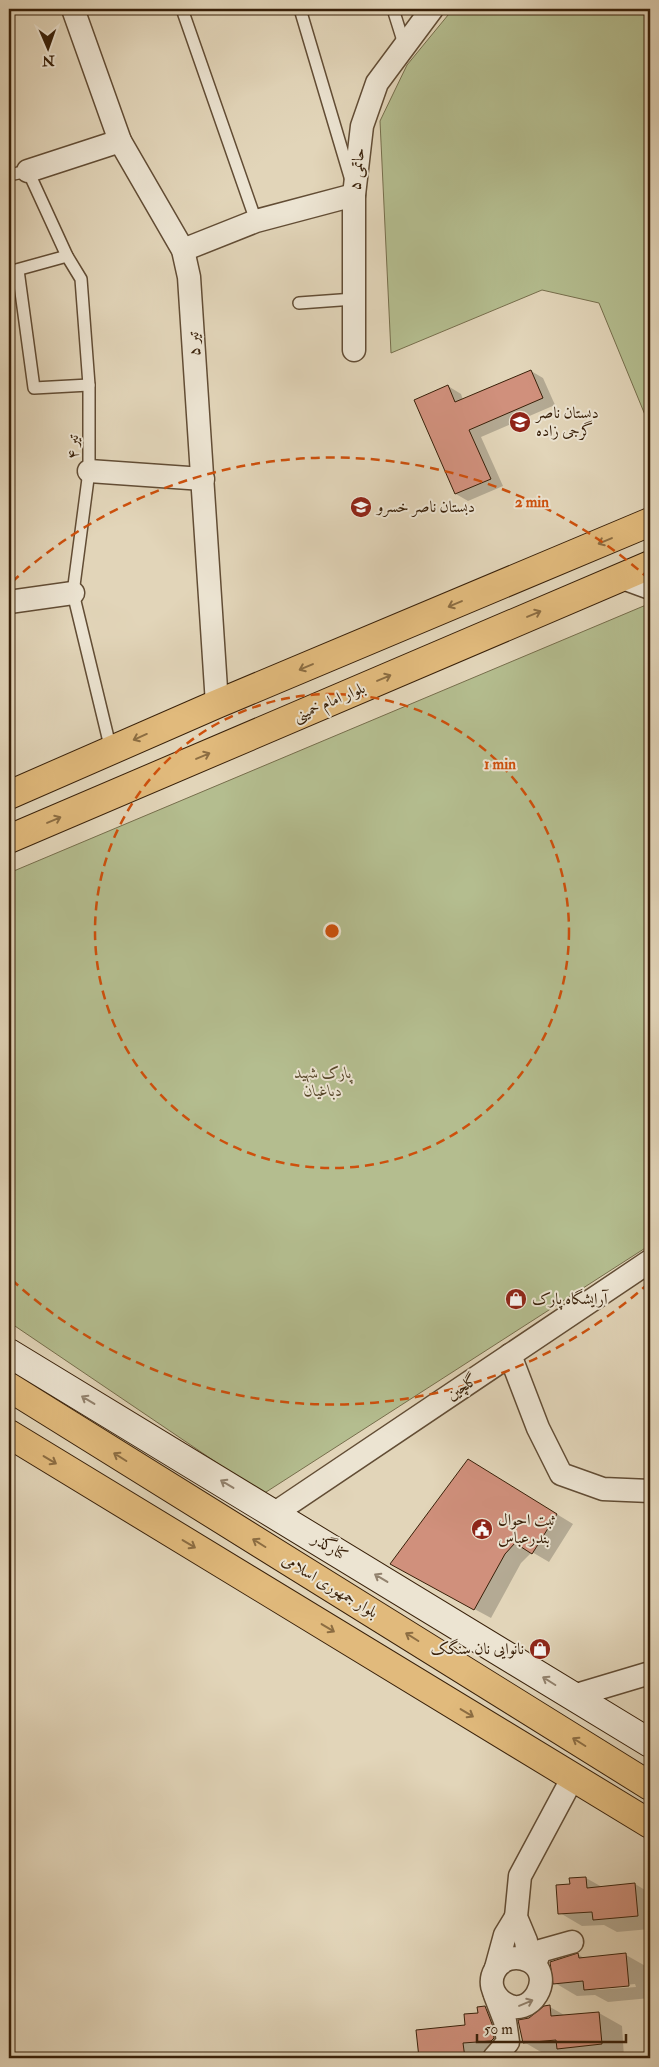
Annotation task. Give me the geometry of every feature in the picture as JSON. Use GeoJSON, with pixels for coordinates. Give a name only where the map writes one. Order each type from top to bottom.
{"type":"FeatureCollection","features":[{"type":"Feature","properties":{"kind":"main road"},"geometry":{"type":"LineString","coordinates":[[9,795],[217,704],[650,522]]}},
{"type":"Feature","properties":{"kind":"main road","name":"بلوار امام خمینی"},"geometry":{"type":"LineString","coordinates":[[9,839],[650,564]]}},
{"type":"Feature","properties":{"kind":"main road","name":"کنارگذر"},"geometry":{"type":"LineString","coordinates":[[9,1353],[275,1513],[650,1743]]}},
{"type":"Feature","properties":{"kind":"main road","name":"بلوار جمهوری اسلامی"},"geometry":{"type":"LineString","coordinates":[[9,1388],[650,1786]]}},
{"type":"Feature","properties":{"kind":"main road"},"geometry":{"type":"LineString","coordinates":[[9,1434],[650,1824]]}},
{"type":"Feature","properties":{"kind":"main road"},"geometry":{"type":"LineString","coordinates":[[613,1763],[650,1770]]}},
{"type":"Feature","properties":{"kind":"street","name":"تیر ۵"},"geometry":{"type":"LineString","coordinates":[[73,9],[120,141],[183,250],[188,277],[217,704]]}},
{"type":"Feature","properties":{"kind":"street","name":"حاتمی ۵"},"geometry":{"type":"LineString","coordinates":[[354,350],[354,195],[362,126],[377,83],[404,44],[432,9]]}},
{"type":"Feature","properties":{"kind":"street"},"geometry":{"type":"LineString","coordinates":[[18,173],[120,141]]}},
{"type":"Feature","properties":{"kind":"street"},"geometry":{"type":"LineString","coordinates":[[183,250],[256,221],[354,195]]}},
{"type":"Feature","properties":{"kind":"street"},"geometry":{"type":"LineString","coordinates":[[89,471],[203,479]]}},
{"type":"Feature","properties":{"kind":"street"},"geometry":{"type":"LineString","coordinates":[[620,577],[650,588]]}},
{"type":"Feature","properties":{"kind":"street"},"geometry":{"type":"LineString","coordinates":[[9,602],[73,593]]}},
{"type":"Feature","properties":{"kind":"street","name":"گلچین"},"geometry":{"type":"LineString","coordinates":[[275,1513],[650,1261]]}},
{"type":"Feature","properties":{"kind":"street"},"geometry":{"type":"LineString","coordinates":[[510,1355],[538,1428],[561,1474],[603,1489],[650,1491]]}},
{"type":"Feature","properties":{"kind":"street"},"geometry":{"type":"LineString","coordinates":[[573,1696],[650,1673]]}},
{"type":"Feature","properties":{"kind":"street"},"geometry":{"type":"LineString","coordinates":[[494,2058],[508,2042],[504,2021],[491,1981],[505,1935],[516,1917],[520,1876],[573,1777]]}},
{"type":"Feature","properties":{"kind":"street"},"geometry":{"type":"LineString","coordinates":[[495,1995],[505,2004],[519,2007],[532,2002],[540,1990],[540,1976],[532,1963],[526,1941],[516,1917]]}},
{"type":"Feature","properties":{"kind":"street"},"geometry":{"type":"LineString","coordinates":[[532,1963],[540,1951],[572,1942]]}},
{"type":"Feature","properties":{"kind":"street"},"geometry":{"type":"LineString","coordinates":[[496,1968],[506,1959],[520,1957],[532,1963]]}},
{"type":"Feature","properties":{"kind":"lane"},"geometry":{"type":"LineString","coordinates":[[182,9],[256,221]]}},
{"type":"Feature","properties":{"kind":"lane"},"geometry":{"type":"LineString","coordinates":[[300,9],[339,135],[354,195]]}},
{"type":"Feature","properties":{"kind":"lane"},"geometry":{"type":"LineString","coordinates":[[392,9],[404,44]]}},
{"type":"Feature","properties":{"kind":"lane","name":"تیر ۴"},"geometry":{"type":"LineString","coordinates":[[18,173],[81,279],[88,385],[89,471],[73,593],[111,750]]}},
{"type":"Feature","properties":{"kind":"lane"},"geometry":{"type":"LineString","coordinates":[[67,256],[13,271],[34,388],[88,385]]}},
{"type":"Feature","properties":{"kind":"lane"},"geometry":{"type":"LineString","coordinates":[[299,303],[354,300]]}},
{"type":"Feature","properties":{"kind":"green space"},"geometry":{"type":"Polygon","coordinates":[[[453,9],[650,9],[650,427],[599,303],[542,290],[391,353],[380,121],[407,65],[453,9]]]}},
{"type":"Feature","properties":{"kind":"green space","name":"پارک شهید دباغیان"},"geometry":{"type":"Polygon","coordinates":[[[646,605],[650,606],[650,1245],[263,1494],[9,1322],[9,873],[646,605]]]}},
{"type":"Feature","properties":{"kind":"building"},"geometry":{"type":"Polygon","coordinates":[[[531,370],[543,398],[469,430],[491,479],[455,494],[414,400],[448,385],[455,402],[531,370]]]}},
{"type":"Feature","properties":{"kind":"building","name":"ثبت احوال بندرعباس"},"geometry":{"type":"Polygon","coordinates":[[[468,1459],[557,1514],[532,1554],[515,1543],[505,1554],[474,1610],[390,1564],[468,1459]]]}},
{"type":"Feature","properties":{"kind":"building"},"geometry":{"type":"Polygon","coordinates":[[[586,1877],[587,1888],[635,1883],[638,1916],[593,1920],[592,1912],[558,1914],[556,1885],[570,1884],[569,1878],[586,1877]]]}},
{"type":"Feature","properties":{"kind":"building"},"geometry":{"type":"Polygon","coordinates":[[[578,1953],[579,1958],[626,1953],[629,1986],[584,1990],[583,1981],[553,1984],[550,1962],[578,1953]]]}},
{"type":"Feature","properties":{"kind":"building"},"geometry":{"type":"Polygon","coordinates":[[[550,2005],[551,2016],[599,2012],[602,2044],[557,2049],[556,2040],[523,2043],[518,2020],[529,2018],[544,2006],[550,2005]]]}},
{"type":"Feature","properties":{"kind":"building"},"geometry":{"type":"Polygon","coordinates":[[[485,2006],[492,2024],[494,2038],[491,2041],[463,2043],[465,2058],[419,2058],[416,2030],[465,2025],[464,2014],[478,2013],[477,2007],[485,2006]]]}},
{"type":"Feature","properties":{"kind":"place","name":"دبستان ناصر گرجی زاده"},"geometry":{"type":"Point","coordinates":[520,422]}},
{"type":"Feature","properties":{"kind":"place","name":"دبستان ناصر خسرو"},"geometry":{"type":"Point","coordinates":[361,507]}},
{"type":"Feature","properties":{"kind":"place","name":"آرایشگاه پارک"},"geometry":{"type":"Point","coordinates":[516,1299]}},
{"type":"Feature","properties":{"kind":"place","name":"ثبت احوال بندرعباس"},"geometry":{"type":"Point","coordinates":[482,1529]}},
{"type":"Feature","properties":{"kind":"place","name":"نانوایی نان سنگک"},"geometry":{"type":"Point","coordinates":[540,1649]}}]}
